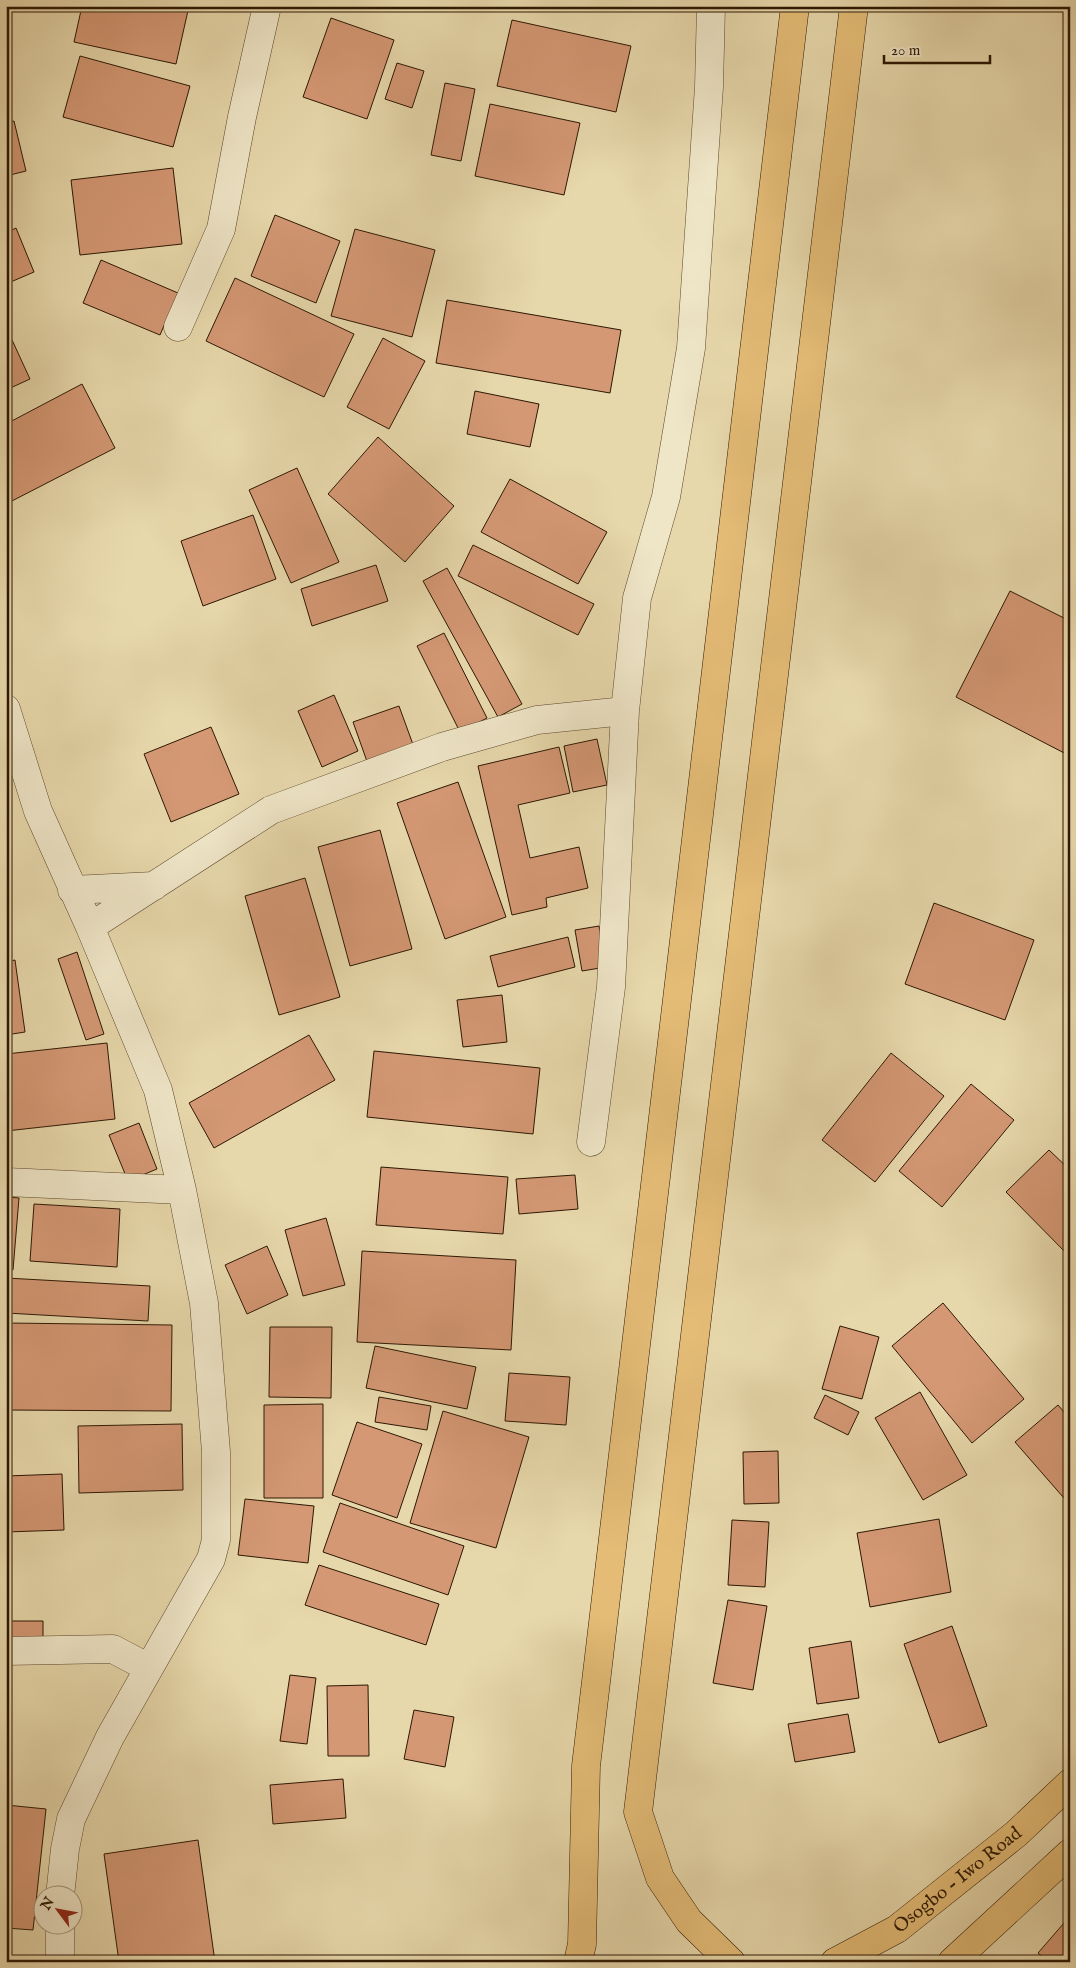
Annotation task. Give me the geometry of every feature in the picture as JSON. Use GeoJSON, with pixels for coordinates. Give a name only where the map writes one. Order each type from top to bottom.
{"type":"FeatureCollection","features":[{"type":"Feature","properties":{"kind":"main road"},"geometry":{"type":"LineString","coordinates":[[578,1962],[582,1944],[586,1766],[794,6]]}},
{"type":"Feature","properties":{"kind":"main road"},"geometry":{"type":"LineString","coordinates":[[731,1962],[689,1921],[660,1878],[638,1812],[854,6]]}},
{"type":"Feature","properties":{"kind":"main road","name":"Osogbo - Iwo Road"},"geometry":{"type":"LineString","coordinates":[[835,1962],[897,1929],[1016,1834],[1070,1784]]}},
{"type":"Feature","properties":{"kind":"main road"},"geometry":{"type":"LineString","coordinates":[[952,1962],[1070,1853]]}},
{"type":"Feature","properties":{"kind":"street"},"geometry":{"type":"LineString","coordinates":[[178,327],[221,230],[242,117],[267,6]]}},
{"type":"Feature","properties":{"kind":"street"},"geometry":{"type":"LineString","coordinates":[[591,1142],[611,988],[625,710],[637,598],[666,497],[691,348],[709,86],[711,6]]}},
{"type":"Feature","properties":{"kind":"street"},"geometry":{"type":"LineString","coordinates":[[6,709],[38,810],[90,927],[158,1090],[182,1190],[204,1303],[216,1452],[216,1540],[211,1560],[110,1737],[71,1819],[65,1849],[61,1886]]}},
{"type":"Feature","properties":{"kind":"street"},"geometry":{"type":"LineString","coordinates":[[90,927],[271,810],[442,748],[537,720],[625,710]]}},
{"type":"Feature","properties":{"kind":"street"},"geometry":{"type":"LineString","coordinates":[[72,890],[156,886]]}},
{"type":"Feature","properties":{"kind":"street"},"geometry":{"type":"LineString","coordinates":[[6,1182],[182,1190]]}},
{"type":"Feature","properties":{"kind":"street"},"geometry":{"type":"LineString","coordinates":[[6,1651],[113,1649],[149,1668]]}},
{"type":"Feature","properties":{"kind":"street"},"geometry":{"type":"LineString","coordinates":[[60,1936],[60,1962]]}},
{"type":"Feature","properties":{"kind":"building"},"geometry":{"type":"Polygon","coordinates":[[[82,6],[189,6],[176,64],[74,42],[82,6]]]}},
{"type":"Feature","properties":{"kind":"building"},"geometry":{"type":"Polygon","coordinates":[[[331,18],[394,40],[367,119],[303,97],[331,18]]]}},
{"type":"Feature","properties":{"kind":"building"},"geometry":{"type":"Polygon","coordinates":[[[512,20],[631,46],[616,112],[497,86],[512,20]]]}},
{"type":"Feature","properties":{"kind":"building"},"geometry":{"type":"Polygon","coordinates":[[[80,56],[190,86],[173,147],[63,117],[80,56]]]}},
{"type":"Feature","properties":{"kind":"building"},"geometry":{"type":"Polygon","coordinates":[[[397,63],[424,71],[412,108],[385,99],[397,63]]]}},
{"type":"Feature","properties":{"kind":"building"},"geometry":{"type":"Polygon","coordinates":[[[445,83],[475,89],[461,161],[431,155],[445,83]]]}},
{"type":"Feature","properties":{"kind":"building"},"geometry":{"type":"Polygon","coordinates":[[[490,104],[580,123],[564,195],[475,176],[490,104]]]}},
{"type":"Feature","properties":{"kind":"building"},"geometry":{"type":"Polygon","coordinates":[[[14,121],[26,171],[6,176],[6,123],[14,121]]]}},
{"type":"Feature","properties":{"kind":"building"},"geometry":{"type":"Polygon","coordinates":[[[173,168],[182,244],[80,255],[71,180],[173,168]]]}},
{"type":"Feature","properties":{"kind":"building"},"geometry":{"type":"Polygon","coordinates":[[[275,215],[340,241],[316,303],[251,276],[275,215]]]}},
{"type":"Feature","properties":{"kind":"building"},"geometry":{"type":"Polygon","coordinates":[[[16,228],[34,272],[6,284],[6,233],[16,228]]]}},
{"type":"Feature","properties":{"kind":"building"},"geometry":{"type":"Polygon","coordinates":[[[355,229],[435,250],[412,337],[331,316],[355,229]]]}},
{"type":"Feature","properties":{"kind":"building"},"geometry":{"type":"Polygon","coordinates":[[[101,260],[178,293],[160,335],[83,303],[101,260]]]}},
{"type":"Feature","properties":{"kind":"building"},"geometry":{"type":"Polygon","coordinates":[[[235,278],[354,334],[324,397],[206,341],[235,278]]]}},
{"type":"Feature","properties":{"kind":"building"},"geometry":{"type":"Polygon","coordinates":[[[447,300],[621,330],[610,393],[436,363],[447,300]]]}},
{"type":"Feature","properties":{"kind":"building"},"geometry":{"type":"Polygon","coordinates":[[[6,329],[30,379],[6,390],[6,329]]]}},
{"type":"Feature","properties":{"kind":"building"},"geometry":{"type":"Polygon","coordinates":[[[383,338],[425,361],[389,429],[347,407],[383,338]]]}},
{"type":"Feature","properties":{"kind":"building"},"geometry":{"type":"Polygon","coordinates":[[[82,384],[115,448],[6,504],[6,424],[82,384]]]}},
{"type":"Feature","properties":{"kind":"building"},"geometry":{"type":"Polygon","coordinates":[[[475,391],[539,404],[530,447],[467,434],[475,391]]]}},
{"type":"Feature","properties":{"kind":"building"},"geometry":{"type":"Polygon","coordinates":[[[378,437],[454,506],[405,562],[328,494],[378,437]]]}},
{"type":"Feature","properties":{"kind":"building"},"geometry":{"type":"Polygon","coordinates":[[[297,468],[339,562],[291,583],[249,490],[297,468]]]}},
{"type":"Feature","properties":{"kind":"building"},"geometry":{"type":"Polygon","coordinates":[[[510,479],[607,532],[578,584],[481,532],[510,479]]]}},
{"type":"Feature","properties":{"kind":"building"},"geometry":{"type":"Polygon","coordinates":[[[253,515],[276,579],[203,606],[181,541],[253,515]]]}},
{"type":"Feature","properties":{"kind":"building"},"geometry":{"type":"Polygon","coordinates":[[[473,545],[594,604],[578,635],[458,576],[473,545]]]}},
{"type":"Feature","properties":{"kind":"building"},"geometry":{"type":"Polygon","coordinates":[[[376,565],[388,601],[312,626],[301,589],[376,565]]]}},
{"type":"Feature","properties":{"kind":"building"},"geometry":{"type":"Polygon","coordinates":[[[447,568],[522,704],[498,717],[423,581],[447,568]]]}},
{"type":"Feature","properties":{"kind":"building"},"geometry":{"type":"Polygon","coordinates":[[[1010,591],[1070,621],[1070,756],[956,697],[1010,591]]]}},
{"type":"Feature","properties":{"kind":"building"},"geometry":{"type":"Polygon","coordinates":[[[444,633],[487,718],[460,732],[417,646],[444,633]]]}},
{"type":"Feature","properties":{"kind":"building"},"geometry":{"type":"Polygon","coordinates":[[[334,695],[358,751],[322,767],[298,711],[334,695]]]}},
{"type":"Feature","properties":{"kind":"building"},"geometry":{"type":"Polygon","coordinates":[[[399,706],[415,750],[369,767],[353,722],[399,706]]]}},
{"type":"Feature","properties":{"kind":"building"},"geometry":{"type":"Polygon","coordinates":[[[211,727],[239,794],[171,822],[144,754],[211,727]]]}},
{"type":"Feature","properties":{"kind":"building"},"geometry":{"type":"Polygon","coordinates":[[[597,739],[607,785],[573,792],[564,746],[597,739]]]}},
{"type":"Feature","properties":{"kind":"building"},"geometry":{"type":"Polygon","coordinates":[[[559,747],[570,793],[518,805],[530,858],[579,847],[588,888],[546,898],[547,907],[512,915],[478,766],[559,747]]]}},
{"type":"Feature","properties":{"kind":"building"},"geometry":{"type":"Polygon","coordinates":[[[458,782],[506,917],[445,939],[397,803],[458,782]]]}},
{"type":"Feature","properties":{"kind":"building"},"geometry":{"type":"Polygon","coordinates":[[[380,830],[412,949],[350,966],[318,847],[380,830]]]}},
{"type":"Feature","properties":{"kind":"building"},"geometry":{"type":"Polygon","coordinates":[[[305,878],[340,997],[279,1015],[245,896],[305,878]]]}},
{"type":"Feature","properties":{"kind":"building"},"geometry":{"type":"Polygon","coordinates":[[[934,903],[1034,940],[1005,1020],[905,984],[934,903]]]}},
{"type":"Feature","properties":{"kind":"building"},"geometry":{"type":"Polygon","coordinates":[[[599,926],[606,967],[582,971],[575,930],[599,926]]]}},
{"type":"Feature","properties":{"kind":"building"},"geometry":{"type":"Polygon","coordinates":[[[568,937],[575,967],[498,987],[490,956],[568,937]]]}},
{"type":"Feature","properties":{"kind":"building"},"geometry":{"type":"Polygon","coordinates":[[[77,952],[104,1034],[86,1040],[58,959],[77,952]]]}},
{"type":"Feature","properties":{"kind":"building"},"geometry":{"type":"Polygon","coordinates":[[[15,960],[25,1032],[6,1035],[6,962],[15,960]]]}},
{"type":"Feature","properties":{"kind":"building"},"geometry":{"type":"Polygon","coordinates":[[[502,995],[507,1042],[463,1047],[457,1000],[502,995]]]}},
{"type":"Feature","properties":{"kind":"building"},"geometry":{"type":"Polygon","coordinates":[[[309,1035],[335,1080],[214,1148],[189,1103],[309,1035]]]}},
{"type":"Feature","properties":{"kind":"building"},"geometry":{"type":"Polygon","coordinates":[[[107,1043],[115,1119],[6,1131],[6,1054],[107,1043]]]}},
{"type":"Feature","properties":{"kind":"building"},"geometry":{"type":"Polygon","coordinates":[[[374,1051],[540,1068],[533,1134],[367,1117],[374,1051]]]}},
{"type":"Feature","properties":{"kind":"building"},"geometry":{"type":"Polygon","coordinates":[[[891,1053],[944,1096],[875,1182],[822,1140],[891,1053]]]}},
{"type":"Feature","properties":{"kind":"building"},"geometry":{"type":"Polygon","coordinates":[[[971,1084],[1014,1120],[942,1207],[899,1171],[971,1084]]]}},
{"type":"Feature","properties":{"kind":"building"},"geometry":{"type":"Polygon","coordinates":[[[139,1123],[157,1169],[128,1181],[109,1135],[139,1123]]]}},
{"type":"Feature","properties":{"kind":"building"},"geometry":{"type":"Polygon","coordinates":[[[1049,1150],[1070,1170],[1070,1257],[1006,1192],[1049,1150]]]}},
{"type":"Feature","properties":{"kind":"building"},"geometry":{"type":"Polygon","coordinates":[[[381,1167],[508,1177],[503,1234],[376,1225],[381,1167]]]}},
{"type":"Feature","properties":{"kind":"building"},"geometry":{"type":"Polygon","coordinates":[[[575,1175],[578,1209],[519,1214],[516,1179],[575,1175]]]}},
{"type":"Feature","properties":{"kind":"building"},"geometry":{"type":"Polygon","coordinates":[[[6,1197],[19,1198],[13,1270],[6,1269],[6,1197]]]}},
{"type":"Feature","properties":{"kind":"building"},"geometry":{"type":"Polygon","coordinates":[[[34,1204],[120,1209],[117,1267],[30,1261],[34,1204]]]}},
{"type":"Feature","properties":{"kind":"building"},"geometry":{"type":"Polygon","coordinates":[[[326,1218],[345,1285],[303,1296],[285,1230],[326,1218]]]}},
{"type":"Feature","properties":{"kind":"building"},"geometry":{"type":"Polygon","coordinates":[[[267,1246],[288,1295],[247,1314],[225,1265],[267,1246]]]}},
{"type":"Feature","properties":{"kind":"building"},"geometry":{"type":"Polygon","coordinates":[[[362,1251],[516,1260],[511,1350],[357,1342],[362,1251]]]}},
{"type":"Feature","properties":{"kind":"building"},"geometry":{"type":"Polygon","coordinates":[[[6,1278],[150,1286],[148,1321],[6,1313],[6,1278]]]}},
{"type":"Feature","properties":{"kind":"building"},"geometry":{"type":"Polygon","coordinates":[[[943,1303],[1024,1399],[972,1443],[892,1346],[943,1303]]]}},
{"type":"Feature","properties":{"kind":"building"},"geometry":{"type":"Polygon","coordinates":[[[6,1323],[172,1325],[171,1411],[6,1410],[6,1323]]]}},
{"type":"Feature","properties":{"kind":"building"},"geometry":{"type":"Polygon","coordinates":[[[840,1326],[879,1337],[862,1399],[822,1389],[840,1326]]]}},
{"type":"Feature","properties":{"kind":"building"},"geometry":{"type":"Polygon","coordinates":[[[270,1327],[332,1327],[331,1398],[269,1397],[270,1327]]]}},
{"type":"Feature","properties":{"kind":"building"},"geometry":{"type":"Polygon","coordinates":[[[375,1346],[476,1367],[467,1409],[366,1388],[375,1346]]]}},
{"type":"Feature","properties":{"kind":"building"},"geometry":{"type":"Polygon","coordinates":[[[509,1373],[570,1377],[566,1425],[505,1421],[509,1373]]]}},
{"type":"Feature","properties":{"kind":"building"},"geometry":{"type":"Polygon","coordinates":[[[920,1392],[967,1475],[923,1500],[875,1418],[920,1392]]]}},
{"type":"Feature","properties":{"kind":"building"},"geometry":{"type":"Polygon","coordinates":[[[825,1395],[859,1412],[848,1435],[814,1418],[825,1395]]]}},
{"type":"Feature","properties":{"kind":"building"},"geometry":{"type":"Polygon","coordinates":[[[379,1397],[431,1406],[427,1430],[375,1422],[379,1397]]]}},
{"type":"Feature","properties":{"kind":"building"},"geometry":{"type":"Polygon","coordinates":[[[323,1404],[323,1498],[264,1498],[264,1405],[323,1404]]]}},
{"type":"Feature","properties":{"kind":"building"},"geometry":{"type":"Polygon","coordinates":[[[1058,1405],[1070,1419],[1070,1505],[1015,1442],[1058,1405]]]}},
{"type":"Feature","properties":{"kind":"building"},"geometry":{"type":"Polygon","coordinates":[[[443,1411],[529,1437],[496,1548],[410,1523],[443,1411]]]}},
{"type":"Feature","properties":{"kind":"building"},"geometry":{"type":"Polygon","coordinates":[[[357,1422],[422,1444],[397,1518],[332,1495],[357,1422]]]}},
{"type":"Feature","properties":{"kind":"building"},"geometry":{"type":"Polygon","coordinates":[[[182,1424],[183,1490],[79,1493],[78,1426],[182,1424]]]}},
{"type":"Feature","properties":{"kind":"building"},"geometry":{"type":"Polygon","coordinates":[[[778,1451],[779,1503],[744,1504],[743,1452],[778,1451]]]}},
{"type":"Feature","properties":{"kind":"building"},"geometry":{"type":"Polygon","coordinates":[[[62,1474],[64,1530],[6,1532],[6,1476],[62,1474]]]}},
{"type":"Feature","properties":{"kind":"building"},"geometry":{"type":"Polygon","coordinates":[[[245,1499],[314,1506],[308,1563],[238,1555],[245,1499]]]}},
{"type":"Feature","properties":{"kind":"building"},"geometry":{"type":"Polygon","coordinates":[[[340,1503],[464,1546],[448,1595],[323,1552],[340,1503]]]}},
{"type":"Feature","properties":{"kind":"building"},"geometry":{"type":"Polygon","coordinates":[[[939,1519],[951,1592],[870,1607],[857,1533],[939,1519]]]}},
{"type":"Feature","properties":{"kind":"building"},"geometry":{"type":"Polygon","coordinates":[[[732,1520],[769,1522],[765,1587],[728,1585],[732,1520]]]}},
{"type":"Feature","properties":{"kind":"building"},"geometry":{"type":"Polygon","coordinates":[[[319,1565],[439,1604],[426,1645],[305,1605],[319,1565]]]}},
{"type":"Feature","properties":{"kind":"building"},"geometry":{"type":"Polygon","coordinates":[[[728,1600],[767,1606],[753,1690],[713,1683],[728,1600]]]}},
{"type":"Feature","properties":{"kind":"building"},"geometry":{"type":"Polygon","coordinates":[[[6,1621],[43,1621],[43,1647],[6,1647],[6,1621]]]}},
{"type":"Feature","properties":{"kind":"building"},"geometry":{"type":"Polygon","coordinates":[[[952,1626],[987,1726],[939,1743],[904,1644],[952,1626]]]}},
{"type":"Feature","properties":{"kind":"building"},"geometry":{"type":"Polygon","coordinates":[[[851,1641],[859,1698],[817,1704],[809,1648],[851,1641]]]}},
{"type":"Feature","properties":{"kind":"building"},"geometry":{"type":"Polygon","coordinates":[[[290,1675],[316,1678],[307,1744],[280,1741],[290,1675]]]}},
{"type":"Feature","properties":{"kind":"building"},"geometry":{"type":"Polygon","coordinates":[[[368,1685],[369,1756],[328,1756],[327,1686],[368,1685]]]}},
{"type":"Feature","properties":{"kind":"building"},"geometry":{"type":"Polygon","coordinates":[[[414,1710],[454,1717],[445,1767],[404,1759],[414,1710]]]}},
{"type":"Feature","properties":{"kind":"building"},"geometry":{"type":"Polygon","coordinates":[[[848,1714],[855,1752],[795,1762],[788,1724],[848,1714]]]}},
{"type":"Feature","properties":{"kind":"building"},"geometry":{"type":"Polygon","coordinates":[[[343,1779],[346,1818],[273,1824],[270,1785],[343,1779]]]}},
{"type":"Feature","properties":{"kind":"building"},"geometry":{"type":"Polygon","coordinates":[[[6,1805],[46,1809],[38,1886],[32,1886],[32,1930],[6,1928],[6,1805]]]}},
{"type":"Feature","properties":{"kind":"building"},"geometry":{"type":"Polygon","coordinates":[[[198,1840],[215,1962],[119,1962],[104,1854],[198,1840]]]}},
{"type":"Feature","properties":{"kind":"building"},"geometry":{"type":"Polygon","coordinates":[[[1070,1916],[1070,1962],[1048,1962],[1038,1953],[1070,1916]]]}}]}
